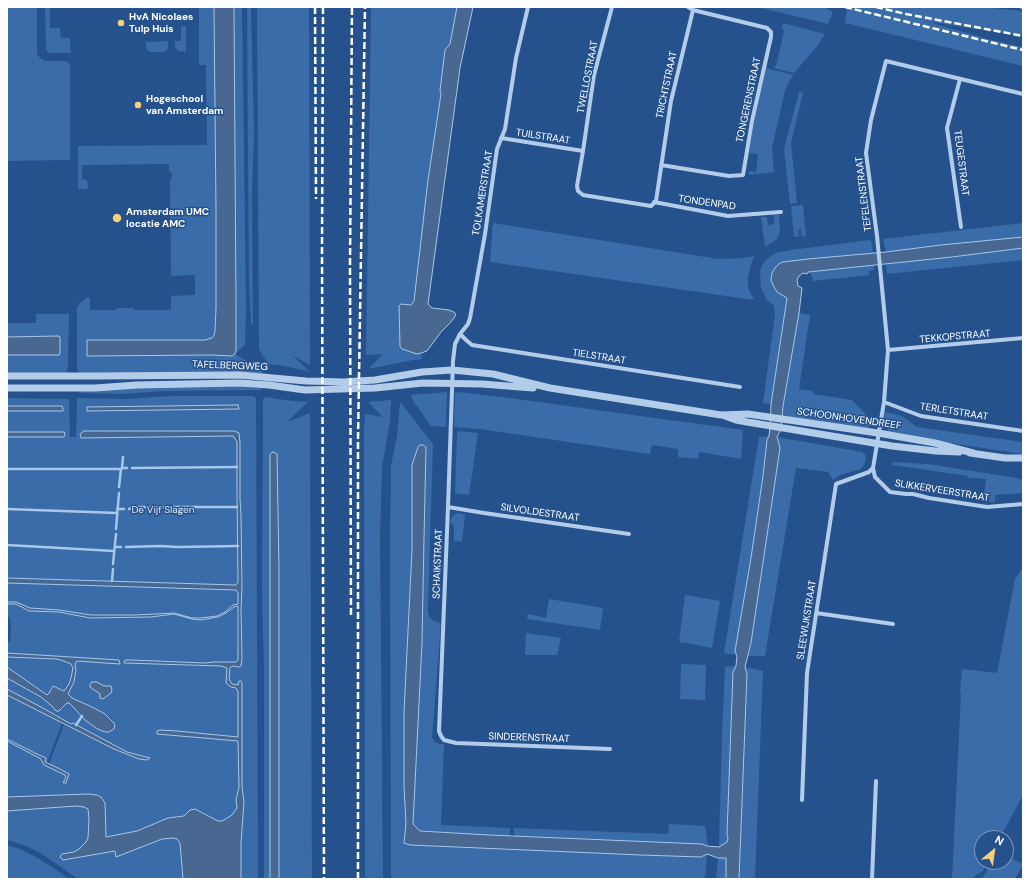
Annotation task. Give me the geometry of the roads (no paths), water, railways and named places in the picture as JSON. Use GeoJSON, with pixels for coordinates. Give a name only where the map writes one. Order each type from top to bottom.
{"type":"FeatureCollection","features":[{"type":"Feature","properties":{"kind":"street","name":"TOLKAMERSTRAAT"},"geometry":{"type":"LineString","coordinates":[[452,370],[455,344],[460,334],[468,324],[470,318],[485,234],[497,149],[506,130],[516,58],[528,7]]}},
{"type":"Feature","properties":{"kind":"street","name":"TWELLOSTRAAT"},"geometry":{"type":"LineString","coordinates":[[583,151],[594,75],[612,7]]}},
{"type":"Feature","properties":{"kind":"street","name":"TONGERENSTRAAT"},"geometry":{"type":"LineString","coordinates":[[661,165],[729,176],[743,175],[752,121],[772,37],[771,32],[767,28],[693,10],[688,7]]}},
{"type":"Feature","properties":{"kind":"street","name":"TRICHTSTRAAT"},"geometry":{"type":"LineString","coordinates":[[661,165],[671,101],[693,10]]}},
{"type":"Feature","properties":{"kind":"street","name":"TEFELENSTRAAT"},"geometry":{"type":"LineString","coordinates":[[876,443],[884,402],[888,350],[878,246],[866,153],[871,120],[886,61],[1023,94]]}},
{"type":"Feature","properties":{"kind":"street","name":"TEUGESTRAAT"},"geometry":{"type":"LineString","coordinates":[[960,79],[948,128],[961,227]]}},
{"type":"Feature","properties":{"kind":"street","name":"TUILSTRAAT"},"geometry":{"type":"LineString","coordinates":[[501,138],[583,151]]}},
{"type":"Feature","properties":{"kind":"street","name":"TONDENPAD"},"geometry":{"type":"LineString","coordinates":[[583,151],[577,186],[578,191],[583,195],[651,206],[654,202],[728,216],[781,212]]}},
{"type":"Feature","properties":{"kind":"street"},"geometry":{"type":"LineString","coordinates":[[654,202],[656,200],[661,165]]}},
{"type":"Feature","properties":{"kind":"street","name":"TIELSTRAAT"},"geometry":{"type":"LineString","coordinates":[[460,334],[472,345],[740,387]]}},
{"type":"Feature","properties":{"kind":"street","name":"TEKKOPSTRAAT"},"geometry":{"type":"LineString","coordinates":[[888,350],[1023,338]]}},
{"type":"Feature","properties":{"kind":"street","name":"TAFELBERGWEG"},"geometry":{"type":"LineString","coordinates":[[7,376],[240,375],[306,381],[344,382],[375,380],[422,372],[452,370]]}},
{"type":"Feature","properties":{"kind":"street","name":"SCHAIKSTRAAT"},"geometry":{"type":"LineString","coordinates":[[447,741],[440,736],[439,731],[452,370]]}},
{"type":"Feature","properties":{"kind":"street","name":"SCHOONHOVENDREEF"},"geometry":{"type":"LineString","coordinates":[[452,370],[493,374],[550,388],[721,415],[736,420],[876,443],[936,452],[973,453]]}},
{"type":"Feature","properties":{"kind":"street","name":"TAFELBERGWEG"},"geometry":{"type":"LineString","coordinates":[[7,388],[95,388],[137,385],[240,383],[305,390],[344,390],[423,383],[452,384]]}},
{"type":"Feature","properties":{"kind":"street","name":"SCHOONHOVENDREEF"},"geometry":{"type":"LineString","coordinates":[[452,384],[482,384],[550,388]]}},
{"type":"Feature","properties":{"kind":"street","name":"TERLETSTRAAT"},"geometry":{"type":"LineString","coordinates":[[884,402],[921,416],[1023,431]]}},
{"type":"Feature","properties":{"kind":"street","name":"SCHOONHOVENDREEF"},"geometry":{"type":"LineString","coordinates":[[721,415],[748,414],[766,416],[878,433],[935,443],[973,453],[1005,458],[1023,463]]}},
{"type":"Feature","properties":{"kind":"street"},"geometry":{"type":"LineString","coordinates":[[872,468],[876,443]]}},
{"type":"Feature","properties":{"kind":"street","name":"SCHOONHOVENDREEF"},"geometry":{"type":"LineString","coordinates":[[1005,458],[1023,458]]}},
{"type":"Feature","properties":{"kind":"street","name":"SLIKKERVEERSTRAAT"},"geometry":{"type":"LineString","coordinates":[[872,468],[875,476],[890,492],[913,494],[987,507],[1023,504]]}},
{"type":"Feature","properties":{"kind":"street","name":"SLEEWIJKSTRAAT"},"geometry":{"type":"LineString","coordinates":[[802,800],[807,674],[836,484],[869,472],[872,468]]}},
{"type":"Feature","properties":{"kind":"street","name":"SILVOLDESTRAAT"},"geometry":{"type":"LineString","coordinates":[[448,507],[629,534]]}},
{"type":"Feature","properties":{"kind":"street"},"geometry":{"type":"LineString","coordinates":[[816,613],[893,624]]}},
{"type":"Feature","properties":{"kind":"street","name":"SINDERENSTRAAT"},"geometry":{"type":"LineString","coordinates":[[447,741],[456,743],[610,749]]}},
{"type":"Feature","properties":{"kind":"street"},"geometry":{"type":"LineString","coordinates":[[872,879],[876,781]]}},
{"type":"Feature","properties":{"kind":"waterway"},"geometry":{"type":"LineString","coordinates":[[121,469],[123,457]]}},
{"type":"Feature","properties":{"kind":"waterway"},"geometry":{"type":"LineString","coordinates":[[132,468],[237,467]]}},
{"type":"Feature","properties":{"kind":"waterway"},"geometry":{"type":"LineString","coordinates":[[122,468],[127,468]]}},
{"type":"Feature","properties":{"kind":"waterway"},"geometry":{"type":"LineString","coordinates":[[7,469],[121,469],[119,487]]}},
{"type":"Feature","properties":{"kind":"waterway"},"geometry":{"type":"LineString","coordinates":[[116,529],[119,493]]}},
{"type":"Feature","properties":{"kind":"waterway"},"geometry":{"type":"LineString","coordinates":[[129,509],[134,507],[237,507]]}},
{"type":"Feature","properties":{"kind":"waterway"},"geometry":{"type":"LineString","coordinates":[[7,509],[117,513]]}},
{"type":"Feature","properties":{"kind":"waterway"},"geometry":{"type":"LineString","coordinates":[[117,509],[124,509]]}},
{"type":"Feature","properties":{"kind":"waterway"},"geometry":{"type":"LineString","coordinates":[[113,564],[116,534]]}},
{"type":"Feature","properties":{"kind":"waterway"},"geometry":{"type":"LineString","coordinates":[[7,545],[114,551]]}},
{"type":"Feature","properties":{"kind":"waterway"},"geometry":{"type":"LineString","coordinates":[[126,547],[238,546]]}},
{"type":"Feature","properties":{"kind":"waterway"},"geometry":{"type":"LineString","coordinates":[[115,547],[121,547]]}},
{"type":"Feature","properties":{"kind":"waterway"},"geometry":{"type":"LineString","coordinates":[[112,581],[113,569]]}},
{"type":"Feature","properties":{"kind":"waterway"},"geometry":{"type":"LineString","coordinates":[[76,725],[82,716]]}},
{"type":"Feature","properties":{"kind":"railway"},"geometry":{"type":"LineString","coordinates":[[315,7],[316,199]]}},
{"type":"Feature","properties":{"kind":"railway"},"geometry":{"type":"LineString","coordinates":[[323,7],[322,250],[324,879]]}},
{"type":"Feature","properties":{"kind":"railway"},"geometry":{"type":"LineString","coordinates":[[351,615],[350,264],[352,7]]}},
{"type":"Feature","properties":{"kind":"railway"},"geometry":{"type":"LineString","coordinates":[[358,879],[358,440],[365,7]]}},
{"type":"Feature","properties":{"kind":"railway"},"geometry":{"type":"LineString","coordinates":[[845,7],[1023,50]]}},
{"type":"Feature","properties":{"kind":"railway"},"geometry":{"type":"LineString","coordinates":[[876,7],[1023,36]]}},
{"type":"Feature","properties":{"kind":"place","name":"HvA Nicolaes Tulp Huis"},"geometry":{"type":"Point","coordinates":[121,23]}},
{"type":"Feature","properties":{"kind":"place","name":"Hogeschool van Amsterdam"},"geometry":{"type":"Point","coordinates":[138,105]}},
{"type":"Feature","properties":{"kind":"place","name":"Amsterdam UMC locatie AMC"},"geometry":{"type":"Point","coordinates":[117,218]}},
{"type":"Feature","properties":{"kind":"park label","name":"De Vijf Slagen"},"geometry":{"type":"Point","coordinates":[163,510]}}]}
